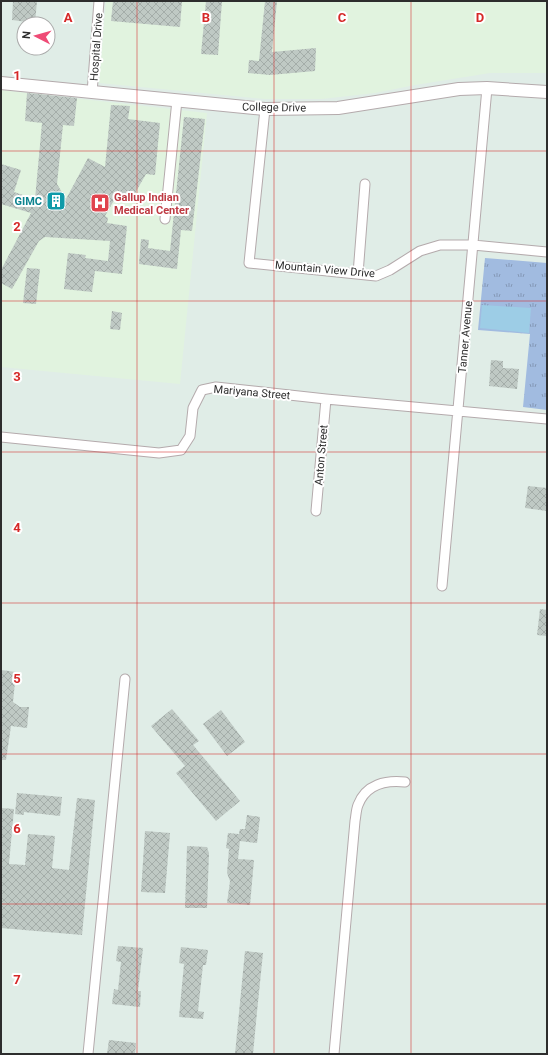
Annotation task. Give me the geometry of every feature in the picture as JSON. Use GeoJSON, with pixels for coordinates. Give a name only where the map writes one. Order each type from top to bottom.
{"type":"FeatureCollection","features":[{"type":"Feature","properties":{"kind":"main road","name":"College Drive"},"geometry":{"type":"LineString","coordinates":[[1,83],[265,109],[338,108],[459,89],[488,88],[547,92]]}},
{"type":"Feature","properties":{"kind":"street","name":"Hospital Drive"},"geometry":{"type":"LineString","coordinates":[[92,93],[99,1]]}},
{"type":"Feature","properties":{"kind":"street","name":"Tanner Avenue"},"geometry":{"type":"LineString","coordinates":[[442,586],[488,88]]}},
{"type":"Feature","properties":{"kind":"street"},"geometry":{"type":"LineString","coordinates":[[164,219],[178,100]]}},
{"type":"Feature","properties":{"kind":"street","name":"Mountain View Drive"},"geometry":{"type":"LineString","coordinates":[[265,109],[249,263],[376,276],[390,270],[420,251],[440,245],[473,245],[547,252]]}},
{"type":"Feature","properties":{"kind":"street"},"geometry":{"type":"LineString","coordinates":[[358,274],[365,184]]}},
{"type":"Feature","properties":{"kind":"street","name":"Mariyana Street"},"geometry":{"type":"LineString","coordinates":[[1,437],[159,453],[181,450],[190,436],[193,408],[202,390],[216,387],[326,399],[547,419]]}},
{"type":"Feature","properties":{"kind":"street","name":"Anton Street"},"geometry":{"type":"LineString","coordinates":[[316,511],[326,399]]}},
{"type":"Feature","properties":{"kind":"street"},"geometry":{"type":"LineString","coordinates":[[88,1054],[125,679]]}},
{"type":"Feature","properties":{"kind":"street"},"geometry":{"type":"LineString","coordinates":[[334,1054],[355,821],[358,804],[366,792],[375,785],[386,781],[405,782]]}},
{"type":"Feature","properties":{"kind":"shaded area"},"geometry":{"type":"Polygon","coordinates":[[[106,1],[547,1],[547,73],[490,73],[375,93],[322,99],[265,99],[99,83],[106,1]]]}},
{"type":"Feature","properties":{"kind":"shaded area","name":"Gallup Indian Medical Center"},"geometry":{"type":"Polygon","coordinates":[[[1,90],[207,113],[180,384],[1,367],[1,90]]]}},
{"type":"Feature","properties":{"kind":"shaded area"},"geometry":{"type":"Polygon","coordinates":[[[482,305],[531,308],[529,333],[480,328],[482,305]]]}},
{"type":"Feature","properties":{"kind":"green space"},"geometry":{"type":"Polygon","coordinates":[[[485,258],[547,263],[547,410],[523,407],[530,334],[478,330],[485,258]]]}},
{"type":"Feature","properties":{"kind":"building"},"geometry":{"type":"Polygon","coordinates":[[[13,1],[37,1],[36,16],[16,16],[16,21],[12,20],[13,1]]]}},
{"type":"Feature","properties":{"kind":"building"},"geometry":{"type":"Polygon","coordinates":[[[113,1],[182,1],[180,27],[111,21],[113,1]]]}},
{"type":"Feature","properties":{"kind":"building"},"geometry":{"type":"Polygon","coordinates":[[[206,1],[222,1],[218,55],[201,54],[206,1]]]}},
{"type":"Feature","properties":{"kind":"building"},"geometry":{"type":"Polygon","coordinates":[[[265,1],[277,1],[272,52],[316,48],[315,71],[270,75],[248,73],[249,60],[259,61],[265,1]]]}},
{"type":"Feature","properties":{"kind":"building"},"geometry":{"type":"Polygon","coordinates":[[[27,93],[77,98],[74,126],[63,125],[57,184],[66,199],[88,158],[105,167],[111,105],[130,106],[128,119],[160,123],[155,175],[146,174],[130,202],[117,195],[105,216],[108,218],[107,223],[127,226],[122,274],[95,271],[92,292],[64,289],[68,253],[86,255],[85,258],[108,261],[110,241],[45,237],[39,241],[12,289],[1,283],[1,270],[31,213],[1,204],[1,164],[21,170],[14,192],[35,199],[42,123],[25,121],[27,93]]]}},
{"type":"Feature","properties":{"kind":"building"},"geometry":{"type":"Polygon","coordinates":[[[184,117],[205,119],[192,231],[181,230],[177,269],[139,264],[141,239],[149,240],[148,248],[170,251],[184,117]]]}},
{"type":"Feature","properties":{"kind":"building"},"geometry":{"type":"Polygon","coordinates":[[[27,268],[40,269],[36,304],[23,303],[27,268]]]}},
{"type":"Feature","properties":{"kind":"building"},"geometry":{"type":"Polygon","coordinates":[[[112,311],[122,313],[120,330],[110,329],[112,311]]]}},
{"type":"Feature","properties":{"kind":"building"},"geometry":{"type":"Polygon","coordinates":[[[491,360],[503,361],[503,368],[519,369],[517,389],[489,386],[491,360]]]}},
{"type":"Feature","properties":{"kind":"building"},"geometry":{"type":"Polygon","coordinates":[[[528,486],[547,488],[547,511],[525,508],[528,486]]]}},
{"type":"Feature","properties":{"kind":"building"},"geometry":{"type":"Polygon","coordinates":[[[540,609],[547,610],[547,636],[537,635],[540,609]]]}},
{"type":"Feature","properties":{"kind":"building"},"geometry":{"type":"Polygon","coordinates":[[[1,670],[16,672],[13,702],[20,707],[29,707],[27,728],[11,726],[6,760],[1,760],[1,670]]]}},
{"type":"Feature","properties":{"kind":"building"},"geometry":{"type":"Polygon","coordinates":[[[172,709],[199,741],[193,745],[240,801],[216,821],[176,773],[185,766],[151,726],[172,709]]]}},
{"type":"Feature","properties":{"kind":"building"},"geometry":{"type":"Polygon","coordinates":[[[221,710],[245,742],[227,756],[203,724],[221,710]]]}},
{"type":"Feature","properties":{"kind":"building"},"geometry":{"type":"Polygon","coordinates":[[[17,793],[62,797],[60,816],[24,812],[24,815],[15,814],[17,793]]]}},
{"type":"Feature","properties":{"kind":"building"},"geometry":{"type":"Polygon","coordinates":[[[77,798],[95,800],[82,935],[1,928],[1,808],[14,809],[9,864],[25,865],[28,834],[55,836],[52,868],[69,870],[77,798]]]}},
{"type":"Feature","properties":{"kind":"building"},"geometry":{"type":"Polygon","coordinates":[[[247,815],[260,817],[257,843],[240,841],[238,859],[254,860],[250,905],[227,903],[230,881],[227,873],[229,849],[226,848],[228,833],[239,834],[240,829],[245,829],[247,815]]]}},
{"type":"Feature","properties":{"kind":"building"},"geometry":{"type":"Polygon","coordinates":[[[145,831],[170,833],[165,893],[141,892],[145,831]]]}},
{"type":"Feature","properties":{"kind":"building"},"geometry":{"type":"Polygon","coordinates":[[[187,846],[207,847],[209,853],[207,908],[185,908],[187,846]]]}},
{"type":"Feature","properties":{"kind":"building"},"geometry":{"type":"Polygon","coordinates":[[[118,946],[143,948],[138,991],[141,991],[140,1007],[112,1004],[114,989],[118,990],[121,962],[116,961],[118,946]]]}},
{"type":"Feature","properties":{"kind":"building"},"geometry":{"type":"Polygon","coordinates":[[[181,947],[208,950],[206,965],[203,965],[198,1011],[204,1012],[203,1019],[179,1017],[184,964],[179,963],[181,947]]]}},
{"type":"Feature","properties":{"kind":"building"},"geometry":{"type":"Polygon","coordinates":[[[245,951],[263,953],[253,1054],[235,1054],[245,951]]]}},
{"type":"Feature","properties":{"kind":"building"},"geometry":{"type":"Polygon","coordinates":[[[109,1040],[136,1043],[135,1054],[107,1054],[109,1040]]]}},
{"type":"Feature","properties":{"kind":"place","name":"GIMC"},"geometry":{"type":"Point","coordinates":[56,201]}},
{"type":"Feature","properties":{"kind":"place","name":"Gallup Indian Medical Center"},"geometry":{"type":"Point","coordinates":[100,203]}}]}
